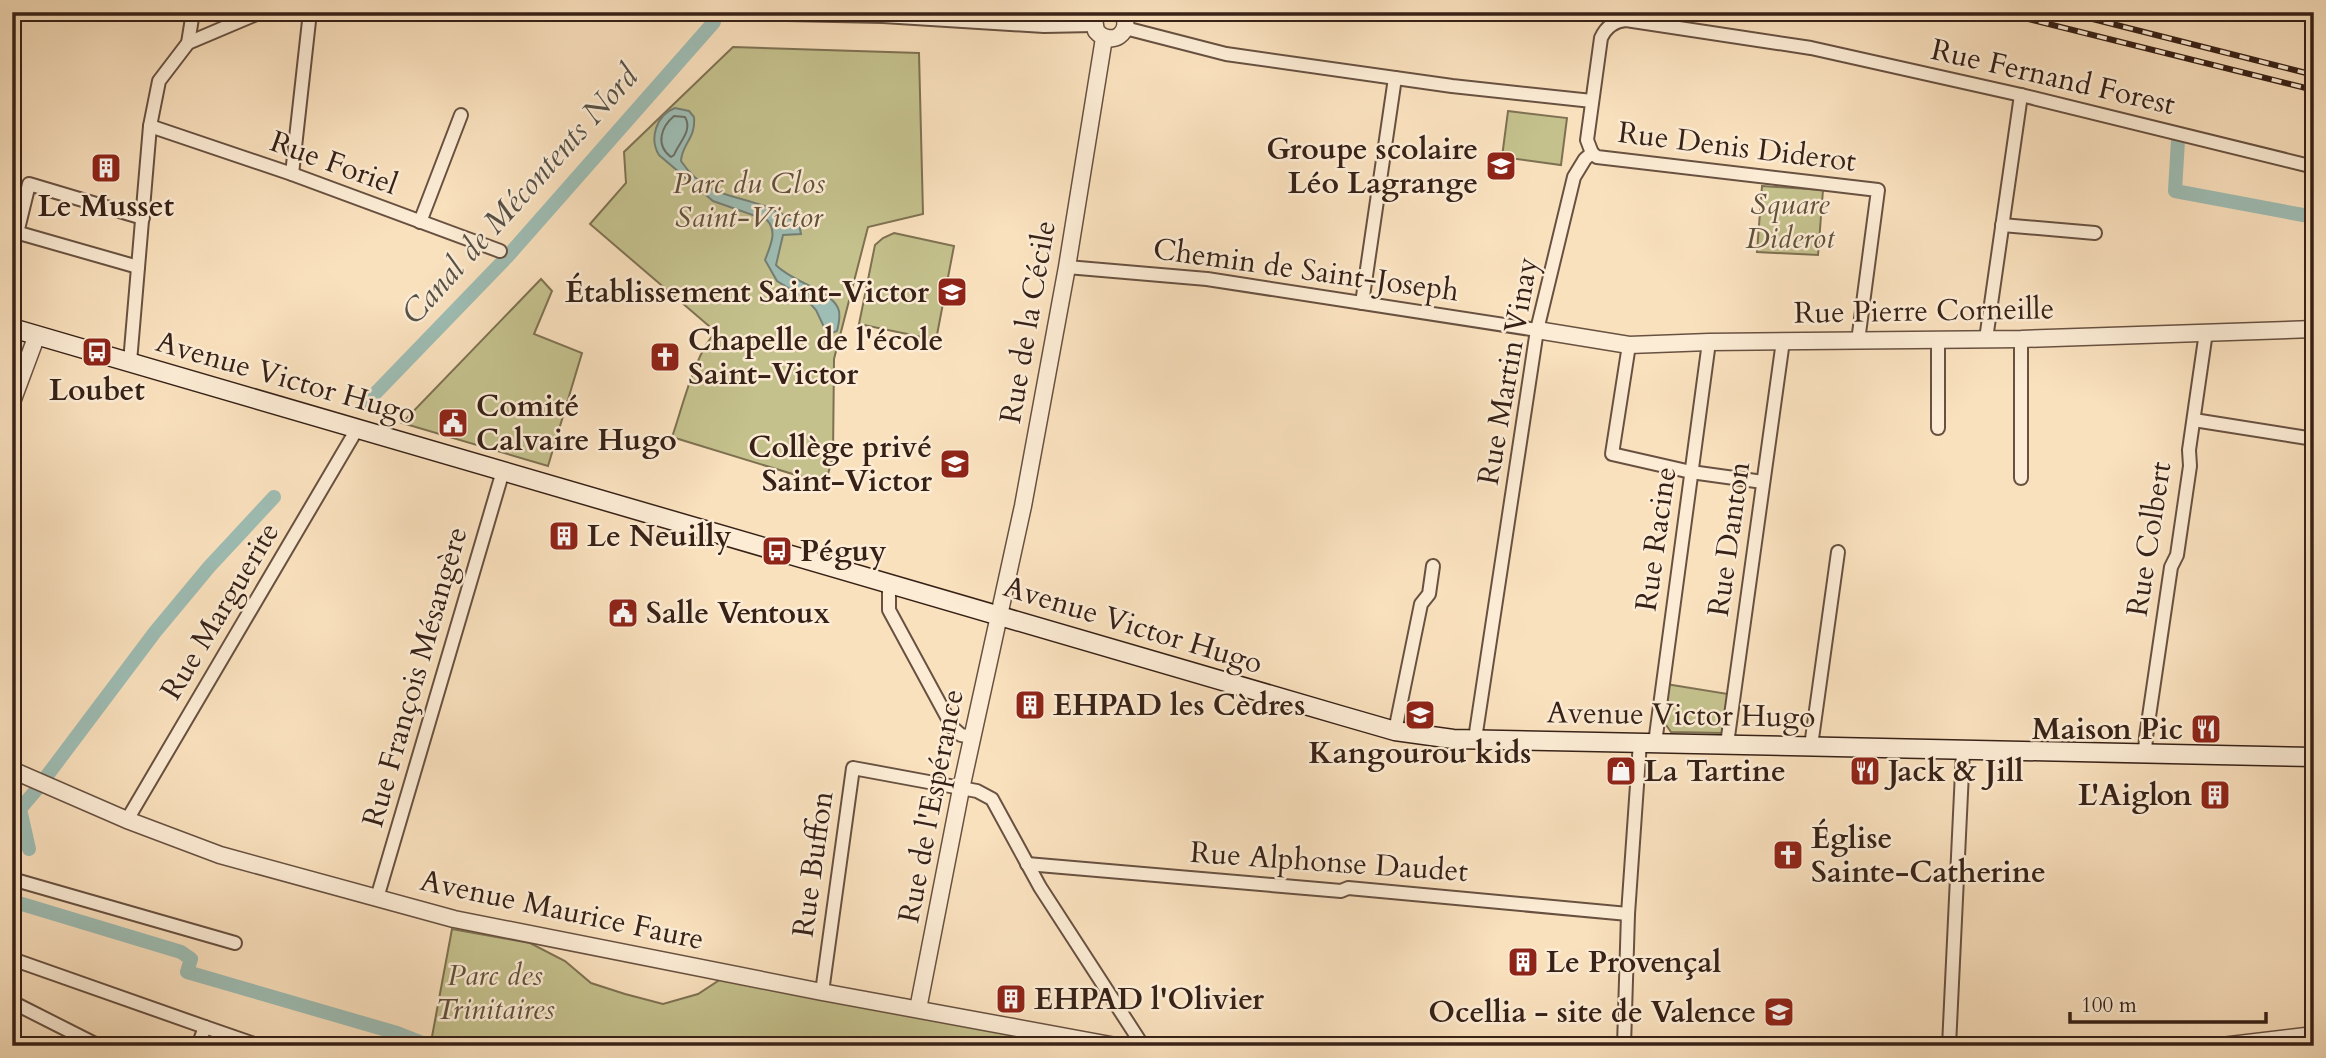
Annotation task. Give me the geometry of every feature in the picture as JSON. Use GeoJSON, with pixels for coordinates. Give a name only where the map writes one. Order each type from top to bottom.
{"type":"FeatureCollection","features":[{"type":"Feature","properties":{"kind":"main road","name":"Avenue Victor Hugo"},"geometry":{"type":"LineString","coordinates":[[12,328],[1395,731],[1475,739],[2314,757]]}},
{"type":"Feature","properties":{"kind":"street"},"geometry":{"type":"LineString","coordinates":[[130,362],[150,126],[159,81],[188,43],[193,12]]}},
{"type":"Feature","properties":{"kind":"street"},"geometry":{"type":"LineString","coordinates":[[188,43],[261,12]]}},
{"type":"Feature","properties":{"kind":"street"},"geometry":{"type":"LineString","coordinates":[[292,174],[310,12]]}},
{"type":"Feature","properties":{"kind":"street"},"geometry":{"type":"LineString","coordinates":[[687,12],[883,16],[1055,26],[1099,25],[1116,37],[1123,20],[1178,44],[1226,54],[1395,78],[1592,101],[1587,140],[1592,153]]}},
{"type":"Feature","properties":{"kind":"street","name":"Rue Fernand Forest"},"geometry":{"type":"LineString","coordinates":[[1592,101],[1601,38],[1612,23],[1626,20],[1811,48],[2021,95],[2314,167]]}},
{"type":"Feature","properties":{"kind":"street","name":"Rue de la Cécile"},"geometry":{"type":"LineString","coordinates":[[999,615],[1023,506],[1067,267],[1099,25]]}},
{"type":"Feature","properties":{"kind":"street"},"geometry":{"type":"LineString","coordinates":[[1362,303],[1395,78]]}},
{"type":"Feature","properties":{"kind":"street"},"geometry":{"type":"LineString","coordinates":[[1986,339],[2021,95]]}},
{"type":"Feature","properties":{"kind":"street"},"geometry":{"type":"LineString","coordinates":[[420,222],[461,115]]}},
{"type":"Feature","properties":{"kind":"street","name":"Rue Foriel"},"geometry":{"type":"LineString","coordinates":[[150,126],[292,174],[500,251]]}},
{"type":"Feature","properties":{"kind":"street","name":"Rue Denis Diderot"},"geometry":{"type":"LineString","coordinates":[[1592,153],[1597,157],[1878,190],[1858,341]]}},
{"type":"Feature","properties":{"kind":"street","name":"Rue Martin Vinay"},"geometry":{"type":"LineString","coordinates":[[1475,739],[1537,330],[1574,177],[1592,153]]}},
{"type":"Feature","properties":{"kind":"street"},"geometry":{"type":"LineString","coordinates":[[138,268],[15,232],[29,184],[143,218]]}},
{"type":"Feature","properties":{"kind":"street"},"geometry":{"type":"LineString","coordinates":[[2002,225],[2095,233]]}},
{"type":"Feature","properties":{"kind":"street","name":"Chemin de Saint-Joseph"},"geometry":{"type":"LineString","coordinates":[[1067,267],[1207,279],[1537,330]]}},
{"type":"Feature","properties":{"kind":"street","name":"Rue Pierre Corneille"},"geometry":{"type":"LineString","coordinates":[[1537,330],[1629,345],[1986,339],[2314,329]]}},
{"type":"Feature","properties":{"kind":"street","name":"Rue Colbert"},"geometry":{"type":"LineString","coordinates":[[2145,753],[2171,567],[2177,555],[2190,466],[2189,450],[2206,332]]}},
{"type":"Feature","properties":{"kind":"street"},"geometry":{"type":"LineString","coordinates":[[12,402],[37,335]]}},
{"type":"Feature","properties":{"kind":"street"},"geometry":{"type":"LineString","coordinates":[[2021,338],[2021,478]]}},
{"type":"Feature","properties":{"kind":"street"},"geometry":{"type":"LineString","coordinates":[[1938,340],[1938,428]]}},
{"type":"Feature","properties":{"kind":"street","name":"Rue Danton"},"geometry":{"type":"LineString","coordinates":[[1727,744],[1783,341]]}},
{"type":"Feature","properties":{"kind":"street","name":"Rue Racine"},"geometry":{"type":"LineString","coordinates":[[1624,1046],[1628,914],[1647,742],[1691,472],[1709,342]]}},
{"type":"Feature","properties":{"kind":"street"},"geometry":{"type":"LineString","coordinates":[[1629,345],[1612,454],[1691,472],[1763,482]]}},
{"type":"Feature","properties":{"kind":"street"},"geometry":{"type":"LineString","coordinates":[[2194,420],[2314,439]]}},
{"type":"Feature","properties":{"kind":"street","name":"Rue Marguerite"},"geometry":{"type":"LineString","coordinates":[[127,820],[356,429]]}},
{"type":"Feature","properties":{"kind":"street","name":"Rue François Mésangère"},"geometry":{"type":"LineString","coordinates":[[377,898],[503,471]]}},
{"type":"Feature","properties":{"kind":"street"},"geometry":{"type":"LineString","coordinates":[[1811,746],[1838,552]]}},
{"type":"Feature","properties":{"kind":"street"},"geometry":{"type":"LineString","coordinates":[[1395,731],[1421,604],[1429,594],[1433,566]]}},
{"type":"Feature","properties":{"kind":"street"},"geometry":{"type":"LineString","coordinates":[[889,583],[888,610],[953,728],[961,735],[972,737]]}},
{"type":"Feature","properties":{"kind":"street","name":"Rue de l'Espérance"},"geometry":{"type":"LineString","coordinates":[[918,1009],[961,789],[999,615]]}},
{"type":"Feature","properties":{"kind":"street"},"geometry":{"type":"LineString","coordinates":[[1949,1046],[1962,751]]}},
{"type":"Feature","properties":{"kind":"street","name":"Rue Buffon"},"geometry":{"type":"LineString","coordinates":[[822,992],[853,768],[961,789]]}},
{"type":"Feature","properties":{"kind":"street","name":"Avenue Maurice Faure"},"geometry":{"type":"LineString","coordinates":[[12,770],[127,820],[220,855],[454,919],[822,992],[1116,1046]]}},
{"type":"Feature","properties":{"kind":"street"},"geometry":{"type":"LineString","coordinates":[[961,789],[977,791],[992,799],[1027,864],[1143,1046]]}},
{"type":"Feature","properties":{"kind":"street","name":"Rue Alphonse Daudet"},"geometry":{"type":"LineString","coordinates":[[1027,864],[1341,891],[1348,888],[1628,914]]}},
{"type":"Feature","properties":{"kind":"street"},"geometry":{"type":"LineString","coordinates":[[12,879],[235,943]]}},
{"type":"Feature","properties":{"kind":"street"},"geometry":{"type":"LineString","coordinates":[[12,959],[260,1046]]}},
{"type":"Feature","properties":{"kind":"street"},"geometry":{"type":"LineString","coordinates":[[12,1002],[99,1046]]}},
{"type":"Feature","properties":{"kind":"street"},"geometry":{"type":"LineString","coordinates":[[198,1046],[205,1027]]}},
{"type":"Feature","properties":{"kind":"street"},"geometry":{"type":"LineString","coordinates":[[2222,1046],[2314,1035]]}},
{"type":"Feature","properties":{"kind":"green space","name":"Parc du Clos Saint-Victor"},"geometry":{"type":"Polygon","coordinates":[[[733,47],[919,53],[923,214],[868,227],[834,359],[833,457],[825,484],[672,437],[695,367],[708,341],[716,332],[590,224],[626,183],[624,152],[733,47]]]}},
{"type":"Feature","properties":{"kind":"green space"},"geometry":{"type":"Polygon","coordinates":[[[1508,111],[1567,118],[1561,165],[1502,157],[1508,111]]]}},
{"type":"Feature","properties":{"kind":"green space","name":"Square Diderot"},"geometry":{"type":"Polygon","coordinates":[[[1762,186],[1823,190],[1818,255],[1757,252],[1762,186]]]}},
{"type":"Feature","properties":{"kind":"green space"},"geometry":{"type":"Polygon","coordinates":[[[894,233],[954,246],[936,340],[859,324],[875,245],[894,233]]]}},
{"type":"Feature","properties":{"kind":"green space"},"geometry":{"type":"Polygon","coordinates":[[[541,279],[552,291],[534,334],[582,353],[548,466],[402,423],[541,279]]]}},
{"type":"Feature","properties":{"kind":"green space"},"geometry":{"type":"Polygon","coordinates":[[[1666,684],[1728,694],[1722,733],[1671,732],[1664,722],[1666,684]]]}},
{"type":"Feature","properties":{"kind":"green space","name":"Parc des Trinitaires"},"geometry":{"type":"Polygon","coordinates":[[[452,929],[530,943],[565,961],[591,983],[663,1004],[698,994],[721,979],[1072,1046],[437,1046],[431,1042],[452,929]]]}},
{"type":"Feature","properties":{"kind":"water"},"geometry":{"type":"Polygon","coordinates":[[[675,108],[689,111],[694,117],[693,131],[681,161],[690,173],[710,188],[770,208],[799,224],[801,234],[783,235],[776,265],[834,302],[839,313],[837,331],[832,333],[825,329],[816,310],[806,299],[777,281],[765,260],[773,234],[767,220],[713,201],[659,155],[655,142],[656,128],[663,116],[675,108]]]}},
{"type":"Feature","properties":{"kind":"waterway","name":"Canal de Mécontents Nord"},"geometry":{"type":"LineString","coordinates":[[365,404],[507,257],[714,22]]}},
{"type":"Feature","properties":{"kind":"waterway"},"geometry":{"type":"LineString","coordinates":[[2178,140],[2175,191],[2314,217]]}},
{"type":"Feature","properties":{"kind":"waterway","name":"Canal de Mécontents Nord"},"geometry":{"type":"LineString","coordinates":[[46,777],[155,632],[209,567],[274,497]]}},
{"type":"Feature","properties":{"kind":"waterway","name":"Canal de Mécontents Nord"},"geometry":{"type":"LineString","coordinates":[[29,849],[20,809],[37,789]]}},
{"type":"Feature","properties":{"kind":"waterway"},"geometry":{"type":"LineString","coordinates":[[12,901],[181,952],[191,959],[187,972],[397,1033],[430,1046]]}},
{"type":"Feature","properties":{"kind":"railway"},"geometry":{"type":"LineString","coordinates":[[2000,12],[2314,90]]}},
{"type":"Feature","properties":{"kind":"railway"},"geometry":{"type":"LineString","coordinates":[[2065,12],[2314,75]]}},
{"type":"Feature","properties":{"kind":"place","name":"Groupe scolaire Léo Lagrange"},"geometry":{"type":"Point","coordinates":[1501,166]}},
{"type":"Feature","properties":{"kind":"place","name":"Le Musset"},"geometry":{"type":"Point","coordinates":[106,168]}},
{"type":"Feature","properties":{"kind":"place","name":"Établissement Saint-Victor"},"geometry":{"type":"Point","coordinates":[952,292]}},
{"type":"Feature","properties":{"kind":"place","name":"Loubet"},"geometry":{"type":"Point","coordinates":[97,352]}},
{"type":"Feature","properties":{"kind":"place","name":"Chapelle de l'école Saint-Victor"},"geometry":{"type":"Point","coordinates":[665,357]}},
{"type":"Feature","properties":{"kind":"place","name":"Comité Calvaire Hugo"},"geometry":{"type":"Point","coordinates":[453,423]}},
{"type":"Feature","properties":{"kind":"place","name":"Collège privé Saint-Victor"},"geometry":{"type":"Point","coordinates":[955,464]}},
{"type":"Feature","properties":{"kind":"place","name":"Le Neuilly"},"geometry":{"type":"Point","coordinates":[564,536]}},
{"type":"Feature","properties":{"kind":"place","name":"Péguy"},"geometry":{"type":"Point","coordinates":[777,551]}},
{"type":"Feature","properties":{"kind":"place","name":"Salle Ventoux"},"geometry":{"type":"Point","coordinates":[623,613]}},
{"type":"Feature","properties":{"kind":"place","name":"EHPAD les Cèdres"},"geometry":{"type":"Point","coordinates":[1030,705]}},
{"type":"Feature","properties":{"kind":"place","name":"Kangourou kids"},"geometry":{"type":"Point","coordinates":[1420,715]}},
{"type":"Feature","properties":{"kind":"place","name":"Maison Pic"},"geometry":{"type":"Point","coordinates":[2206,729]}},
{"type":"Feature","properties":{"kind":"place","name":"La Tartine"},"geometry":{"type":"Point","coordinates":[1621,771]}},
{"type":"Feature","properties":{"kind":"place","name":"Jack & Jill"},"geometry":{"type":"Point","coordinates":[1865,771]}},
{"type":"Feature","properties":{"kind":"place","name":"L'Aiglon"},"geometry":{"type":"Point","coordinates":[2215,795]}},
{"type":"Feature","properties":{"kind":"place","name":"Église Sainte-Catherine"},"geometry":{"type":"Point","coordinates":[1788,855]}},
{"type":"Feature","properties":{"kind":"place","name":"Le Provençal"},"geometry":{"type":"Point","coordinates":[1523,962]}},
{"type":"Feature","properties":{"kind":"place","name":"EHPAD l'Olivier"},"geometry":{"type":"Point","coordinates":[1011,999]}},
{"type":"Feature","properties":{"kind":"place","name":"Ocellia - site de Valence"},"geometry":{"type":"Point","coordinates":[1779,1012]}}]}
